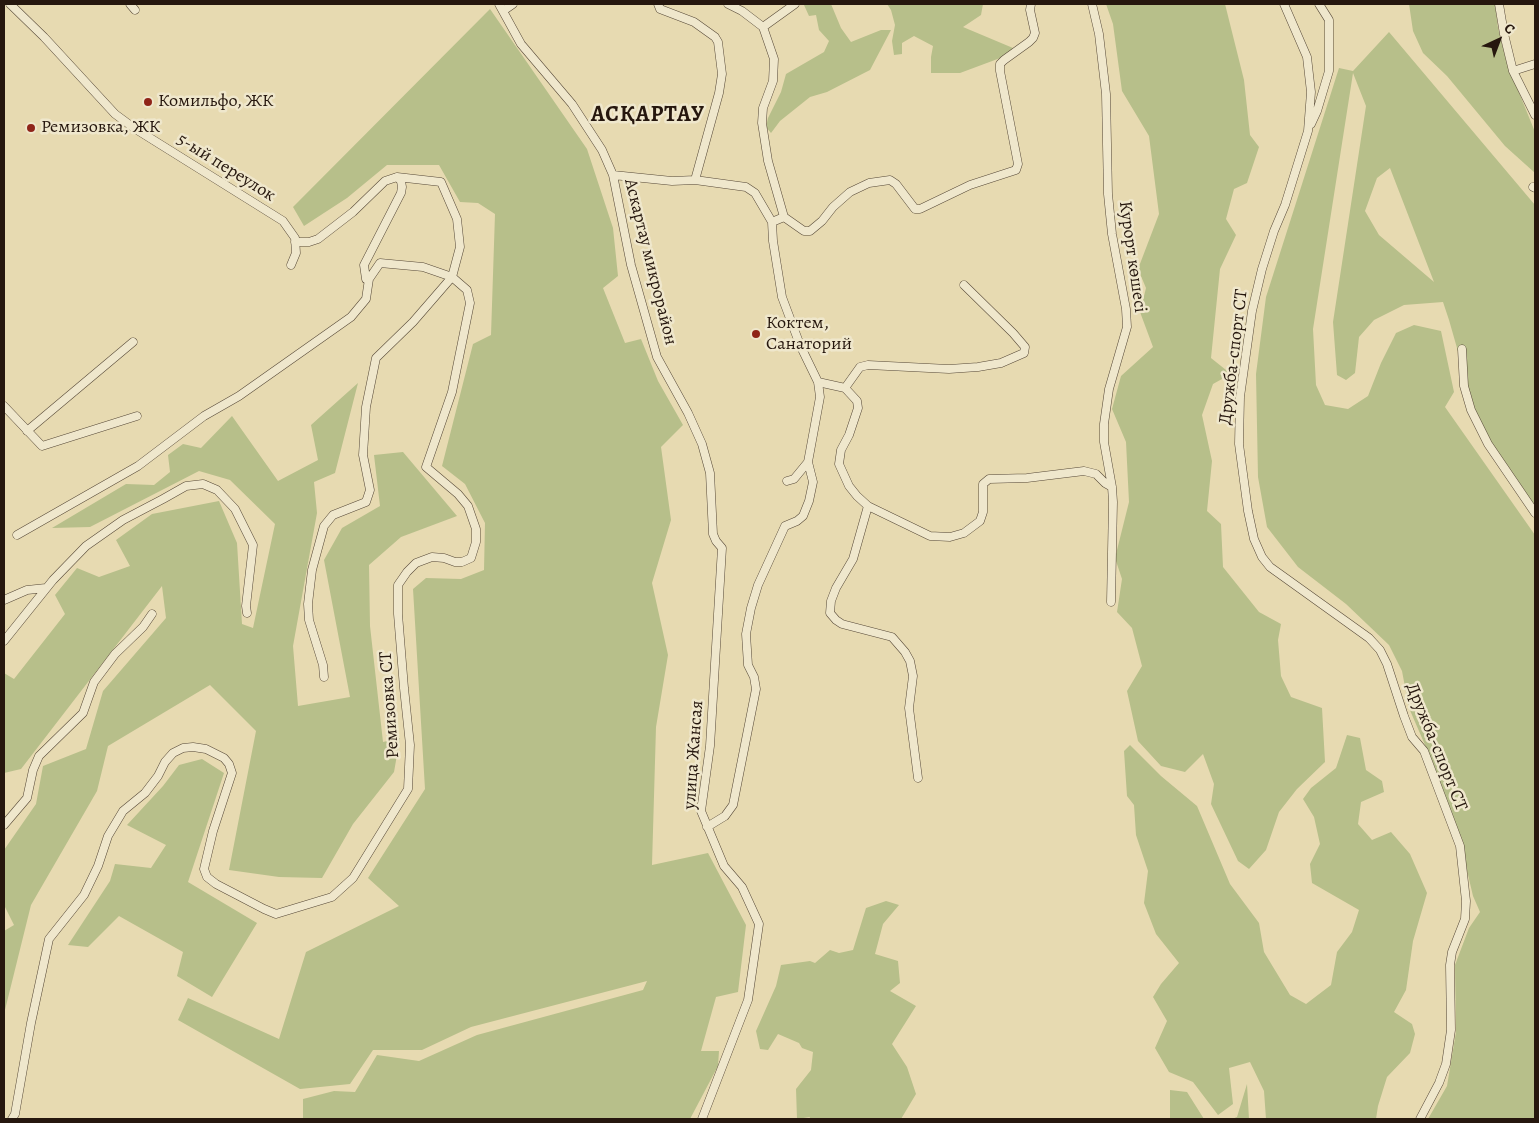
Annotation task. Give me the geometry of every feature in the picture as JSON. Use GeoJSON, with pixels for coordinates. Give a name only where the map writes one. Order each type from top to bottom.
{"type":"FeatureCollection","features":[{"type":"Feature","properties":{"kind":"street","name":"5-ый переулок"},"geometry":{"type":"LineString","coordinates":[[10,4],[44,37],[114,114],[283,221],[295,238],[295,242]]}},
{"type":"Feature","properties":{"kind":"street"},"geometry":{"type":"LineString","coordinates":[[501,7],[513,4]]}},
{"type":"Feature","properties":{"kind":"street"},"geometry":{"type":"LineString","coordinates":[[658,4],[660,9],[694,22],[715,37],[718,42],[722,74],[719,93],[695,180]]}},
{"type":"Feature","properties":{"kind":"street"},"geometry":{"type":"LineString","coordinates":[[728,4],[742,11],[764,27],[774,59],[773,81],[763,108],[764,139],[768,161],[784,217],[804,231],[810,231],[822,221],[833,207],[850,192],[869,183],[890,180],[896,184],[915,209],[920,209],[970,186],[1016,170],[1018,164],[1000,64],[1034,38],[1035,33],[1030,10],[1031,4]]}},
{"type":"Feature","properties":{"kind":"street"},"geometry":{"type":"LineString","coordinates":[[764,27],[795,4]]}},
{"type":"Feature","properties":{"kind":"street","name":"Курорт көшесі"},"geometry":{"type":"LineString","coordinates":[[1092,4],[1099,34],[1106,94],[1108,194],[1112,234],[1126,309],[1127,327],[1109,389],[1104,424],[1104,442],[1112,487],[1111,602]]}},
{"type":"Feature","properties":{"kind":"street","name":"Дружба-спорт СТ"},"geometry":{"type":"LineString","coordinates":[[1284,4],[1306,57],[1311,92],[1308,131],[1285,205],[1274,231],[1256,294],[1240,397],[1239,444],[1248,511],[1254,539],[1262,556],[1270,567],[1363,633],[1380,650],[1387,664],[1412,737],[1424,751],[1460,846],[1466,901],[1465,919],[1452,952],[1450,964],[1451,1030],[1449,1047],[1446,1064],[1439,1083],[1420,1119]]}},
{"type":"Feature","properties":{"kind":"street"},"geometry":{"type":"LineString","coordinates":[[1499,4],[1513,71],[1535,115]]}},
{"type":"Feature","properties":{"kind":"street"},"geometry":{"type":"LineString","coordinates":[[1308,131],[1317,111],[1329,71],[1329,20],[1320,6]]}},
{"type":"Feature","properties":{"kind":"street","name":"Аскартау микрорайон"},"geometry":{"type":"LineString","coordinates":[[501,7],[521,44],[572,104],[602,150],[613,175],[631,265],[657,357],[688,413],[707,458],[710,473],[713,534],[721,549]]}},
{"type":"Feature","properties":{"kind":"street"},"geometry":{"type":"LineString","coordinates":[[1513,71],[1535,64]]}},
{"type":"Feature","properties":{"kind":"street"},"geometry":{"type":"LineString","coordinates":[[613,175],[672,181],[695,180],[746,187],[755,193],[772,222],[773,241],[782,297],[800,345],[818,382],[820,397],[808,462],[813,482],[809,501],[803,516],[785,526],[758,585],[746,634],[748,665],[754,677],[756,689],[733,805],[725,816],[707,827]]}},
{"type":"Feature","properties":{"kind":"street"},"geometry":{"type":"LineString","coordinates":[[369,279],[366,279],[364,265],[401,193],[401,181],[397,178]]}},
{"type":"Feature","properties":{"kind":"street"},"geometry":{"type":"LineString","coordinates":[[291,265],[296,254],[295,242],[309,242],[318,239],[353,212],[385,181],[397,178],[441,182],[457,219],[460,247],[452,277],[413,322],[376,358],[366,407],[362,455],[370,490],[366,502],[333,514],[324,526],[312,570],[308,604],[309,620],[323,665],[324,677]]}},
{"type":"Feature","properties":{"kind":"street"},"geometry":{"type":"LineString","coordinates":[[772,222],[784,217]]}},
{"type":"Feature","properties":{"kind":"street"},"geometry":{"type":"LineString","coordinates":[[16,535],[138,466],[204,416],[239,396],[351,317],[366,299],[369,279],[380,263],[423,267],[452,277]]}},
{"type":"Feature","properties":{"kind":"street","name":"Ремизовка СТ"},"geometry":{"type":"LineString","coordinates":[[12,1119],[15,1114],[31,1023],[49,939],[84,895],[98,866],[108,836],[123,811],[144,793],[173,753],[183,748],[193,747],[206,749],[224,758],[232,773],[213,830],[204,868],[207,877],[216,884],[276,914],[332,896],[353,878],[408,789],[410,745],[398,614],[398,585],[416,563],[432,557],[444,558],[455,562],[462,562],[471,558],[476,542],[476,529],[468,506],[458,494],[426,467],[452,392],[470,303],[467,290],[452,277]]}},
{"type":"Feature","properties":{"kind":"street"},"geometry":{"type":"LineString","coordinates":[[845,388],[860,367],[868,365],[949,369],[978,367],[1001,363],[1024,353],[1025,347],[1013,333],[964,285]]}},
{"type":"Feature","properties":{"kind":"street"},"geometry":{"type":"LineString","coordinates":[[27,431],[133,342]]}},
{"type":"Feature","properties":{"kind":"street"},"geometry":{"type":"LineString","coordinates":[[1462,349],[1464,386],[1471,410],[1488,444],[1535,513]]}},
{"type":"Feature","properties":{"kind":"street"},"geometry":{"type":"LineString","coordinates":[[818,382],[845,388],[857,401],[858,408],[849,435],[841,450],[839,464],[849,486],[856,496],[868,506],[922,534],[950,537],[964,533],[980,521],[984,512],[983,484],[989,479],[1026,478],[1084,471],[1096,474],[1112,487]]}},
{"type":"Feature","properties":{"kind":"street"},"geometry":{"type":"LineString","coordinates":[[4,406],[42,446],[137,416]]}},
{"type":"Feature","properties":{"kind":"street"},"geometry":{"type":"LineString","coordinates":[[787,481],[794,479],[808,462]]}},
{"type":"Feature","properties":{"kind":"street"},"geometry":{"type":"LineString","coordinates":[[4,641],[46,588],[86,546],[123,520],[164,500],[186,486],[203,484],[217,490],[235,509],[253,545],[246,606],[247,613]]}},
{"type":"Feature","properties":{"kind":"street"},"geometry":{"type":"LineString","coordinates":[[868,506],[853,559],[836,588],[831,601],[830,613],[842,624],[888,635],[899,644],[910,661],[913,676],[909,708],[918,778]]}},
{"type":"Feature","properties":{"kind":"street","name":"улица Жансая"},"geometry":{"type":"LineString","coordinates":[[702,1119],[748,1000],[759,924],[742,887],[724,866],[701,811],[710,746],[721,549]]}},
{"type":"Feature","properties":{"kind":"street"},"geometry":{"type":"LineString","coordinates":[[4,600],[27,590],[46,588]]}},
{"type":"Feature","properties":{"kind":"street"},"geometry":{"type":"LineString","coordinates":[[4,825],[27,798],[32,770],[40,756],[83,713],[94,682],[115,654],[143,627],[152,614]]}},
{"type":"Feature","properties":{"kind":"green space"},"geometry":{"type":"Polygon","coordinates":[[[805,4],[831,4],[841,28],[851,42],[881,30],[891,30],[870,70],[827,92],[810,97],[780,121],[771,133],[766,127],[768,118],[781,92],[786,74],[824,52],[829,41],[819,30],[816,15],[809,16],[805,4]]]}},
{"type":"Feature","properties":{"kind":"green space"},"geometry":{"type":"Polygon","coordinates":[[[887,4],[983,4],[981,15],[963,27],[1013,48],[1011,54],[960,73],[931,73],[933,46],[914,36],[902,43],[902,54],[894,55],[892,41],[895,25],[891,10],[887,4]]]}},
{"type":"Feature","properties":{"kind":"green space"},"geometry":{"type":"Polygon","coordinates":[[[1106,4],[1225,4],[1244,80],[1250,135],[1259,147],[1247,183],[1234,189],[1226,219],[1236,235],[1220,269],[1211,358],[1231,374],[1213,384],[1202,415],[1212,461],[1207,511],[1221,524],[1223,567],[1259,612],[1281,624],[1278,640],[1281,676],[1291,697],[1322,708],[1325,762],[1297,789],[1279,812],[1266,850],[1249,869],[1238,861],[1211,804],[1214,784],[1203,754],[1185,772],[1161,766],[1138,741],[1127,691],[1142,666],[1132,628],[1117,612],[1122,579],[1115,558],[1129,502],[1126,442],[1112,409],[1121,376],[1153,347],[1140,312],[1146,288],[1138,269],[1159,214],[1149,136],[1122,91],[1113,24],[1106,4]]]}},
{"type":"Feature","properties":{"kind":"green space"},"geometry":{"type":"Polygon","coordinates":[[[1409,4],[1495,4],[1498,28],[1507,63],[1535,132],[1535,173],[1505,146],[1447,76],[1423,53],[1413,31],[1409,4]]]}},
{"type":"Feature","properties":{"kind":"green space"},"geometry":{"type":"Polygon","coordinates":[[[490,9],[587,149],[613,228],[618,276],[603,288],[625,343],[641,339],[658,381],[683,425],[661,447],[671,520],[652,583],[668,655],[656,727],[652,865],[708,853],[746,925],[738,992],[716,997],[701,1051],[719,1051],[718,1066],[690,1119],[303,1119],[303,1099],[334,1091],[355,1092],[377,1055],[419,1061],[477,1035],[643,990],[647,981],[471,1027],[422,1050],[373,1050],[350,1084],[300,1089],[178,1020],[188,998],[279,1039],[306,952],[399,906],[368,878],[425,789],[413,589],[426,578],[461,579],[484,570],[485,523],[465,484],[442,466],[473,344],[491,335],[495,214],[478,203],[460,202],[439,165],[387,165],[347,198],[304,226],[293,207],[490,9]]]}},
{"type":"Feature","properties":{"kind":"green space"},"geometry":{"type":"Polygon","coordinates":[[[1389,32],[1535,205],[1535,506],[1479,425],[1443,302],[1404,305],[1374,320],[1359,337],[1355,373],[1346,380],[1337,375],[1333,322],[1366,106],[1353,73],[1313,329],[1316,385],[1325,405],[1348,409],[1368,396],[1381,363],[1396,333],[1414,325],[1441,331],[1454,392],[1445,407],[1535,535],[1535,1119],[1428,1119],[1447,1086],[1456,1032],[1455,965],[1469,928],[1480,912],[1473,896],[1457,828],[1435,768],[1409,708],[1402,671],[1389,645],[1346,604],[1298,567],[1267,527],[1258,477],[1256,374],[1266,297],[1339,68],[1353,71],[1389,32]],[[1390,168],[1377,178],[1365,211],[1379,235],[1434,282],[1390,168]]]}},
{"type":"Feature","properties":{"kind":"green space"},"geometry":{"type":"Polygon","coordinates":[[[358,383],[335,473],[314,482],[317,513],[293,646],[298,706],[350,697],[324,560],[342,528],[380,506],[374,455],[403,452],[457,516],[401,537],[369,565],[370,626],[383,742],[400,738],[394,772],[353,824],[322,878],[279,877],[229,870],[256,731],[210,685],[108,746],[97,791],[31,905],[4,1014],[4,931],[14,925],[4,905],[4,850],[36,804],[43,766],[86,749],[103,691],[166,618],[162,586],[21,769],[4,773],[4,673],[14,679],[65,614],[55,595],[77,568],[99,577],[130,566],[116,540],[152,514],[219,501],[237,543],[242,624],[253,628],[275,524],[230,480],[199,471],[90,527],[52,528],[126,484],[154,485],[170,472],[168,455],[183,444],[201,448],[232,416],[278,481],[318,460],[311,425],[358,383]]]}},
{"type":"Feature","properties":{"kind":"green space"},"geometry":{"type":"Polygon","coordinates":[[[1347,735],[1360,738],[1366,770],[1382,781],[1384,792],[1361,802],[1358,824],[1372,840],[1391,832],[1410,854],[1427,893],[1413,941],[1406,990],[1394,1012],[1412,1024],[1415,1034],[1410,1053],[1387,1077],[1376,1119],[1266,1119],[1264,1091],[1250,1062],[1229,1068],[1233,1104],[1218,1115],[1193,1082],[1169,1072],[1155,1048],[1167,1021],[1153,997],[1161,984],[1179,963],[1156,934],[1144,903],[1148,871],[1136,835],[1134,805],[1127,796],[1124,751],[1130,745],[1161,776],[1197,806],[1230,884],[1259,923],[1264,952],[1290,995],[1306,1004],[1331,985],[1337,952],[1352,932],[1359,910],[1312,883],[1310,864],[1320,844],[1314,817],[1303,799],[1311,788],[1336,768],[1347,735]]]}},
{"type":"Feature","properties":{"kind":"green space"},"geometry":{"type":"Polygon","coordinates":[[[202,759],[224,773],[188,882],[257,923],[212,997],[177,976],[183,952],[119,916],[88,947],[68,945],[110,881],[115,864],[151,868],[166,845],[127,825],[163,786],[179,765],[202,759]]]}},
{"type":"Feature","properties":{"kind":"green space"},"geometry":{"type":"Polygon","coordinates":[[[886,901],[899,905],[883,924],[875,954],[898,961],[900,983],[890,991],[916,1006],[892,1044],[907,1067],[916,1094],[901,1119],[809,1119],[810,1117],[797,1119],[796,1089],[811,1070],[813,1052],[802,1048],[799,1043],[778,1034],[768,1050],[760,1049],[756,1031],[776,986],[781,965],[810,961],[815,963],[830,950],[839,953],[853,950],[866,908],[886,901]]]}},
{"type":"Feature","properties":{"kind":"green space"},"geometry":{"type":"Polygon","coordinates":[[[1247,1084],[1249,1119],[1232,1119],[1237,1117],[1247,1084]]]}},
{"type":"Feature","properties":{"kind":"green space"},"geometry":{"type":"Polygon","coordinates":[[[1170,1090],[1187,1092],[1204,1119],[1170,1119],[1170,1090]]]}},
{"type":"Feature","properties":{"kind":"place","name":"Комильфо, ЖК"},"geometry":{"type":"Point","coordinates":[148,102]}},
{"type":"Feature","properties":{"kind":"place","name":"Ремизовка, ЖК"},"geometry":{"type":"Point","coordinates":[31,128]}},
{"type":"Feature","properties":{"kind":"place","name":"Коктем, Санаторий"},"geometry":{"type":"Point","coordinates":[756,334]}},
{"type":"Feature","properties":{"kind":"district","name":"АСҚАРТАУ"},"geometry":{"type":"Point","coordinates":[648,116]}}]}
